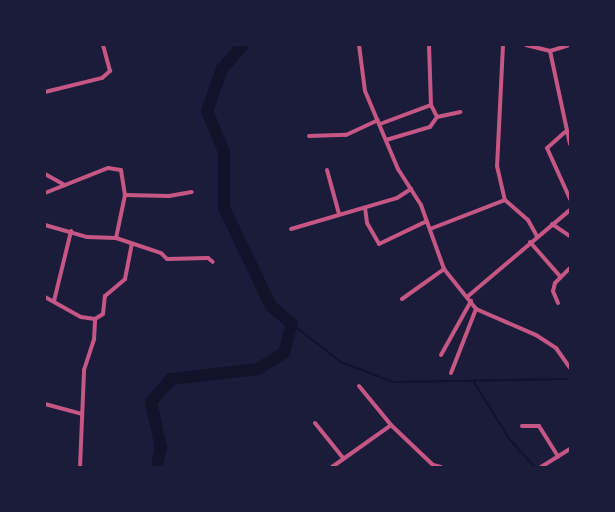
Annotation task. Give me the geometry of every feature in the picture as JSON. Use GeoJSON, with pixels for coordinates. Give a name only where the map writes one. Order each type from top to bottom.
{"type":"FeatureCollection","features":[{"type":"Feature","properties":{"kind":"street"},"geometry":{"type":"LineString","coordinates":[[45,92],[102,78],[110,71],[103,45]]}},
{"type":"Feature","properties":{"kind":"street"},"geometry":{"type":"LineString","coordinates":[[359,45],[361,75],[386,140],[427,221],[444,269],[472,300],[476,309],[536,334],[556,348],[570,368]]}},
{"type":"Feature","properties":{"kind":"street"},"geometry":{"type":"LineString","coordinates":[[429,45],[431,105],[437,117]]}},
{"type":"Feature","properties":{"kind":"street"},"geometry":{"type":"LineString","coordinates":[[503,45],[497,160],[505,200],[528,220],[537,236]]}},
{"type":"Feature","properties":{"kind":"street"},"geometry":{"type":"LineString","coordinates":[[526,45],[552,51],[570,45]]}},
{"type":"Feature","properties":{"kind":"street"},"geometry":{"type":"LineString","coordinates":[[552,51],[565,132],[570,144]]}},
{"type":"Feature","properties":{"kind":"street"},"geometry":{"type":"LineString","coordinates":[[309,136],[346,135],[431,105]]}},
{"type":"Feature","properties":{"kind":"street"},"geometry":{"type":"LineString","coordinates":[[386,140],[430,127],[437,117],[460,112]]}},
{"type":"Feature","properties":{"kind":"street"},"geometry":{"type":"LineString","coordinates":[[565,132],[547,148],[568,186],[570,198]]}},
{"type":"Feature","properties":{"kind":"street"},"geometry":{"type":"LineString","coordinates":[[45,193],[108,168],[116,169],[124,174],[124,195],[116,238]]}},
{"type":"Feature","properties":{"kind":"street"},"geometry":{"type":"LineString","coordinates":[[327,170],[339,214]]}},
{"type":"Feature","properties":{"kind":"street"},"geometry":{"type":"LineString","coordinates":[[45,174],[66,186]]}},
{"type":"Feature","properties":{"kind":"street"},"geometry":{"type":"LineString","coordinates":[[291,229],[365,208],[411,189]]}},
{"type":"Feature","properties":{"kind":"street"},"geometry":{"type":"LineString","coordinates":[[124,195],[169,196],[192,192]]}},
{"type":"Feature","properties":{"kind":"street"},"geometry":{"type":"LineString","coordinates":[[430,229],[505,200]]}},
{"type":"Feature","properties":{"kind":"street"},"geometry":{"type":"LineString","coordinates":[[365,208],[367,223],[379,244],[427,221]]}},
{"type":"Feature","properties":{"kind":"street"},"geometry":{"type":"LineString","coordinates":[[467,297],[570,210]]}},
{"type":"Feature","properties":{"kind":"street"},"geometry":{"type":"LineString","coordinates":[[552,224],[570,236]]}},
{"type":"Feature","properties":{"kind":"street"},"geometry":{"type":"LineString","coordinates":[[45,225],[87,237],[116,238],[161,253],[167,259],[208,258],[213,262]]}},
{"type":"Feature","properties":{"kind":"street"},"geometry":{"type":"LineString","coordinates":[[54,301],[71,231]]}},
{"type":"Feature","properties":{"kind":"street"},"geometry":{"type":"LineString","coordinates":[[530,242],[559,275]]}},
{"type":"Feature","properties":{"kind":"street"},"geometry":{"type":"LineString","coordinates":[[45,297],[70,312],[95,319],[103,314],[105,296],[123,283],[132,244]]}},
{"type":"Feature","properties":{"kind":"street"},"geometry":{"type":"LineString","coordinates":[[558,303],[553,291],[559,275],[570,268]]}},
{"type":"Feature","properties":{"kind":"street"},"geometry":{"type":"LineString","coordinates":[[402,299],[444,269]]}},
{"type":"Feature","properties":{"kind":"street"},"geometry":{"type":"LineString","coordinates":[[441,355],[472,300]]}},
{"type":"Feature","properties":{"kind":"street"},"geometry":{"type":"LineString","coordinates":[[451,373],[476,309]]}},
{"type":"Feature","properties":{"kind":"street"},"geometry":{"type":"LineString","coordinates":[[80,467],[84,370],[94,340],[95,319]]}},
{"type":"Feature","properties":{"kind":"street"},"geometry":{"type":"LineString","coordinates":[[359,386],[391,425],[433,465],[441,467]]}},
{"type":"Feature","properties":{"kind":"street"},"geometry":{"type":"LineString","coordinates":[[45,404],[82,414]]}},
{"type":"Feature","properties":{"kind":"street"},"geometry":{"type":"LineString","coordinates":[[315,423],[343,458]]}},
{"type":"Feature","properties":{"kind":"street"},"geometry":{"type":"LineString","coordinates":[[332,467],[391,425]]}},
{"type":"Feature","properties":{"kind":"street"},"geometry":{"type":"LineString","coordinates":[[522,426],[539,426],[558,457]]}},
{"type":"Feature","properties":{"kind":"street"},"geometry":{"type":"LineString","coordinates":[[541,467],[570,449]]}},
{"type":"Feature","properties":{"kind":"waterway"},"geometry":{"type":"LineString","coordinates":[[157,467],[161,447],[151,402],[171,379],[258,369],[284,353],[292,324],[271,306],[224,208],[224,152],[207,111],[222,69],[243,45]]}},
{"type":"Feature","properties":{"kind":"waterway"},"geometry":{"type":"LineString","coordinates":[[292,324],[341,362],[393,382],[570,379]]}},
{"type":"Feature","properties":{"kind":"waterway"},"geometry":{"type":"LineString","coordinates":[[474,382],[510,440],[535,467]]}}]}
